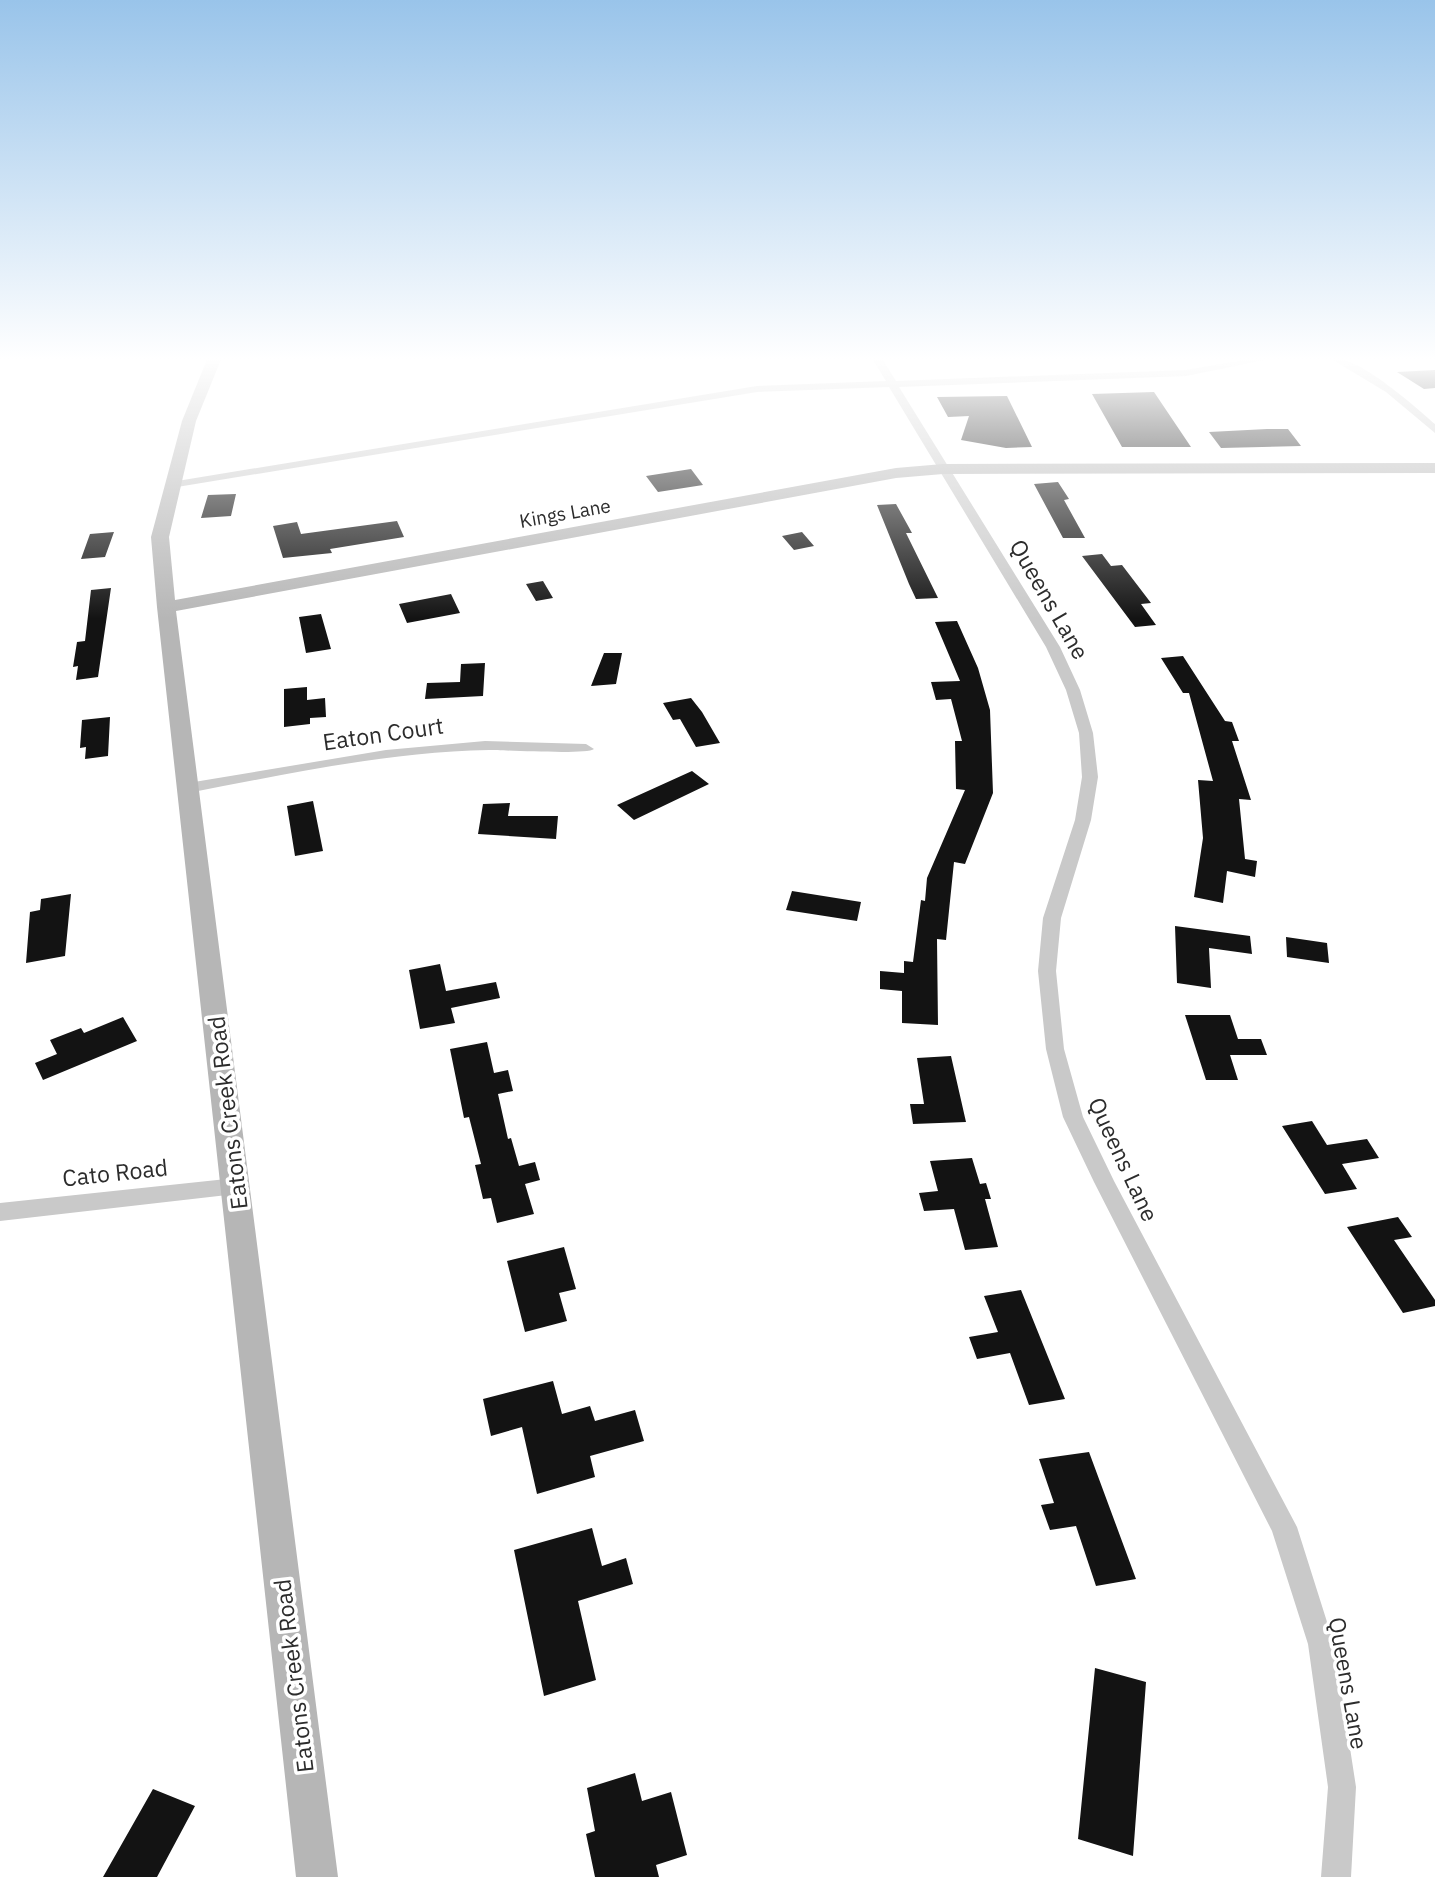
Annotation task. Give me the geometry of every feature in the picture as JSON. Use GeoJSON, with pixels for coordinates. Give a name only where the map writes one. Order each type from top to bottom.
{"type":"FeatureCollection","features":[{"type":"Feature","properties":{"kind":"street","name":"Eatons Creek Road"},"geometry":{"type":"LineString","coordinates":[[182,445],[160,537],[166,607],[317,1877]]}},
{"type":"Feature","properties":{"kind":"street"},"geometry":{"type":"LineString","coordinates":[[171,485],[412,445]]}},
{"type":"Feature","properties":{"kind":"street","name":"Queens Lane"},"geometry":{"type":"LineString","coordinates":[[928,445],[1053,647],[1073,690],[1086,733],[1090,777],[1087,799],[1052,918],[1047,971],[1055,1049],[1073,1116],[1099,1171],[1284,1527],[1321,1644],[1325,1668],[1342,1787],[1336,1877]]}},
{"type":"Feature","properties":{"kind":"street","name":"Kings Lane"},"geometry":{"type":"LineString","coordinates":[[166,607],[896,473],[943,469],[1435,468]]}},
{"type":"Feature","properties":{"kind":"street","name":"Eaton Court"},"geometry":{"type":"LineString","coordinates":[[188,788],[418,749],[532,743],[586,749]]}},
{"type":"Feature","properties":{"kind":"street","name":"Cato Road"},"geometry":{"type":"LineString","coordinates":[[0,1212],[236,1186]]}},
{"type":"Feature","properties":{"kind":"building"},"geometry":{"type":"Polygon","coordinates":[[[987,445],[1031,445],[1032,447],[1006,448],[987,445]]]}},
{"type":"Feature","properties":{"kind":"building"},"geometry":{"type":"Polygon","coordinates":[[[1121,445],[1189,445],[1191,447],[1122,447],[1121,445]]]}},
{"type":"Feature","properties":{"kind":"building"},"geometry":{"type":"Polygon","coordinates":[[[1218,445],[1301,446],[1221,448],[1218,445]]]}},
{"type":"Feature","properties":{"kind":"building"},"geometry":{"type":"Polygon","coordinates":[[[691,469],[703,485],[658,492],[646,476],[691,469]]]}},
{"type":"Feature","properties":{"kind":"building"},"geometry":{"type":"Polygon","coordinates":[[[1058,482],[1069,499],[1064,500],[1085,538],[1063,538],[1034,484],[1058,482]]]}},
{"type":"Feature","properties":{"kind":"building"},"geometry":{"type":"Polygon","coordinates":[[[236,494],[231,516],[201,518],[208,495],[236,494]]]}},
{"type":"Feature","properties":{"kind":"building"},"geometry":{"type":"Polygon","coordinates":[[[896,504],[912,533],[906,533],[938,598],[916,599],[909,584],[877,505],[896,504]]]}},
{"type":"Feature","properties":{"kind":"building"},"geometry":{"type":"Polygon","coordinates":[[[397,521],[404,537],[330,549],[332,553],[283,558],[273,526],[297,522],[301,534],[397,521]]]}},
{"type":"Feature","properties":{"kind":"building"},"geometry":{"type":"Polygon","coordinates":[[[114,532],[105,557],[81,559],[90,534],[114,532]]]}},
{"type":"Feature","properties":{"kind":"building"},"geometry":{"type":"Polygon","coordinates":[[[802,532],[814,546],[794,550],[782,536],[802,532]]]}},
{"type":"Feature","properties":{"kind":"building"},"geometry":{"type":"Polygon","coordinates":[[[1102,554],[1111,566],[1122,565],[1151,603],[1141,604],[1156,625],[1135,627],[1082,556],[1102,554]]]}},
{"type":"Feature","properties":{"kind":"building"},"geometry":{"type":"Polygon","coordinates":[[[543,581],[553,598],[536,601],[526,584],[543,581]]]}},
{"type":"Feature","properties":{"kind":"building"},"geometry":{"type":"Polygon","coordinates":[[[111,588],[98,677],[76,680],[78,666],[73,667],[77,642],[85,641],[91,590],[111,588]]]}},
{"type":"Feature","properties":{"kind":"building"},"geometry":{"type":"Polygon","coordinates":[[[451,594],[460,613],[407,623],[399,604],[451,594]]]}},
{"type":"Feature","properties":{"kind":"building"},"geometry":{"type":"Polygon","coordinates":[[[321,614],[331,649],[306,653],[299,617],[321,614]]]}},
{"type":"Feature","properties":{"kind":"building"},"geometry":{"type":"Polygon","coordinates":[[[957,621],[978,668],[990,710],[993,793],[965,864],[954,862],[946,940],[937,939],[938,1025],[902,1023],[902,991],[880,989],[880,971],[904,973],[904,961],[913,962],[921,900],[925,901],[927,878],[965,790],[956,789],[955,741],[962,741],[951,699],[936,700],[931,682],[960,681],[935,622],[957,621]]]}},
{"type":"Feature","properties":{"kind":"building"},"geometry":{"type":"Polygon","coordinates":[[[604,653],[622,653],[616,684],[591,686],[604,653]]]}},
{"type":"Feature","properties":{"kind":"building"},"geometry":{"type":"Polygon","coordinates":[[[1183,656],[1225,721],[1232,722],[1239,741],[1232,741],[1251,800],[1239,799],[1245,859],[1257,861],[1255,877],[1227,871],[1223,903],[1194,897],[1203,838],[1198,780],[1213,781],[1189,693],[1183,693],[1161,658],[1183,656]]]}},
{"type":"Feature","properties":{"kind":"building"},"geometry":{"type":"Polygon","coordinates":[[[485,663],[483,696],[425,699],[427,683],[460,682],[461,664],[485,663]]]}},
{"type":"Feature","properties":{"kind":"building"},"geometry":{"type":"Polygon","coordinates":[[[307,687],[307,700],[325,698],[326,717],[310,718],[310,724],[284,727],[284,689],[307,687]]]}},
{"type":"Feature","properties":{"kind":"building"},"geometry":{"type":"Polygon","coordinates":[[[691,698],[720,743],[696,747],[680,719],[673,720],[663,703],[691,698]]]}},
{"type":"Feature","properties":{"kind":"building"},"geometry":{"type":"Polygon","coordinates":[[[110,717],[108,756],[85,759],[86,747],[80,748],[82,720],[110,717]]]}},
{"type":"Feature","properties":{"kind":"building"},"geometry":{"type":"Polygon","coordinates":[[[692,771],[709,784],[634,820],[617,805],[692,771]]]}},
{"type":"Feature","properties":{"kind":"building"},"geometry":{"type":"Polygon","coordinates":[[[313,801],[323,851],[295,856],[287,806],[313,801]]]}},
{"type":"Feature","properties":{"kind":"building"},"geometry":{"type":"Polygon","coordinates":[[[510,803],[508,816],[558,816],[556,839],[478,834],[483,804],[510,803]]]}},
{"type":"Feature","properties":{"kind":"building"},"geometry":{"type":"Polygon","coordinates":[[[792,891],[861,902],[857,921],[786,910],[792,891]]]}},
{"type":"Feature","properties":{"kind":"building"},"geometry":{"type":"Polygon","coordinates":[[[71,894],[65,956],[26,963],[30,912],[40,910],[41,899],[71,894]]]}},
{"type":"Feature","properties":{"kind":"building"},"geometry":{"type":"Polygon","coordinates":[[[1175,926],[1250,936],[1252,954],[1209,948],[1211,988],[1177,983],[1175,926]]]}},
{"type":"Feature","properties":{"kind":"building"},"geometry":{"type":"Polygon","coordinates":[[[1286,937],[1327,943],[1329,963],[1287,957],[1286,937]]]}},
{"type":"Feature","properties":{"kind":"building"},"geometry":{"type":"Polygon","coordinates":[[[440,964],[446,991],[496,982],[500,998],[451,1008],[455,1023],[420,1029],[409,970],[440,964]]]}},
{"type":"Feature","properties":{"kind":"building"},"geometry":{"type":"Polygon","coordinates":[[[1185,1015],[1230,1015],[1238,1039],[1261,1039],[1267,1055],[1230,1055],[1238,1080],[1206,1080],[1185,1015]]]}},
{"type":"Feature","properties":{"kind":"building"},"geometry":{"type":"Polygon","coordinates":[[[123,1017],[137,1041],[43,1080],[35,1063],[57,1054],[50,1040],[81,1028],[84,1033],[123,1017]]]}},
{"type":"Feature","properties":{"kind":"building"},"geometry":{"type":"Polygon","coordinates":[[[487,1042],[494,1073],[508,1070],[513,1091],[498,1094],[508,1139],[511,1138],[519,1166],[535,1162],[540,1180],[525,1184],[534,1214],[497,1223],[491,1198],[483,1199],[475,1165],[481,1164],[469,1117],[464,1118],[450,1049],[487,1042]]]}},
{"type":"Feature","properties":{"kind":"building"},"geometry":{"type":"Polygon","coordinates":[[[951,1056],[966,1122],[913,1124],[910,1104],[924,1104],[917,1058],[951,1056]]]}},
{"type":"Feature","properties":{"kind":"building"},"geometry":{"type":"Polygon","coordinates":[[[1312,1121],[1327,1145],[1367,1139],[1379,1158],[1342,1164],[1357,1189],[1325,1194],[1282,1126],[1312,1121]]]}},
{"type":"Feature","properties":{"kind":"building"},"geometry":{"type":"Polygon","coordinates":[[[972,1158],[980,1184],[986,1183],[991,1199],[985,1199],[998,1247],[965,1250],[954,1209],[924,1211],[919,1193],[938,1191],[930,1161],[972,1158]]]}},
{"type":"Feature","properties":{"kind":"building"},"geometry":{"type":"Polygon","coordinates":[[[1398,1217],[1412,1237],[1394,1240],[1435,1300],[1435,1306],[1403,1313],[1347,1227],[1398,1217]]]}},
{"type":"Feature","properties":{"kind":"building"},"geometry":{"type":"Polygon","coordinates":[[[564,1247],[576,1289],[559,1293],[567,1321],[525,1332],[507,1261],[564,1247]]]}},
{"type":"Feature","properties":{"kind":"building"},"geometry":{"type":"Polygon","coordinates":[[[1021,1290],[1065,1399],[1029,1405],[1010,1353],[977,1359],[969,1337],[998,1332],[984,1296],[1021,1290]]]}},
{"type":"Feature","properties":{"kind":"building"},"geometry":{"type":"Polygon","coordinates":[[[553,1381],[562,1414],[590,1406],[595,1421],[635,1410],[644,1441],[590,1456],[595,1477],[537,1494],[522,1427],[491,1436],[483,1399],[553,1381]]]}},
{"type":"Feature","properties":{"kind":"building"},"geometry":{"type":"Polygon","coordinates":[[[1089,1452],[1136,1579],[1096,1586],[1076,1526],[1050,1530],[1041,1505],[1054,1503],[1039,1459],[1089,1452]]]}},
{"type":"Feature","properties":{"kind":"building"},"geometry":{"type":"Polygon","coordinates":[[[592,1528],[602,1566],[626,1558],[633,1584],[578,1601],[596,1680],[544,1696],[514,1550],[592,1528]]]}},
{"type":"Feature","properties":{"kind":"building"},"geometry":{"type":"Polygon","coordinates":[[[1095,1668],[1146,1682],[1133,1856],[1078,1839],[1095,1668]]]}},
{"type":"Feature","properties":{"kind":"building"},"geometry":{"type":"Polygon","coordinates":[[[635,1773],[642,1801],[671,1792],[687,1855],[656,1865],[659,1877],[595,1877],[586,1834],[595,1831],[587,1788],[635,1773]]]}},
{"type":"Feature","properties":{"kind":"building"},"geometry":{"type":"Polygon","coordinates":[[[153,1789],[195,1806],[157,1877],[103,1877],[153,1789]]]}}]}
